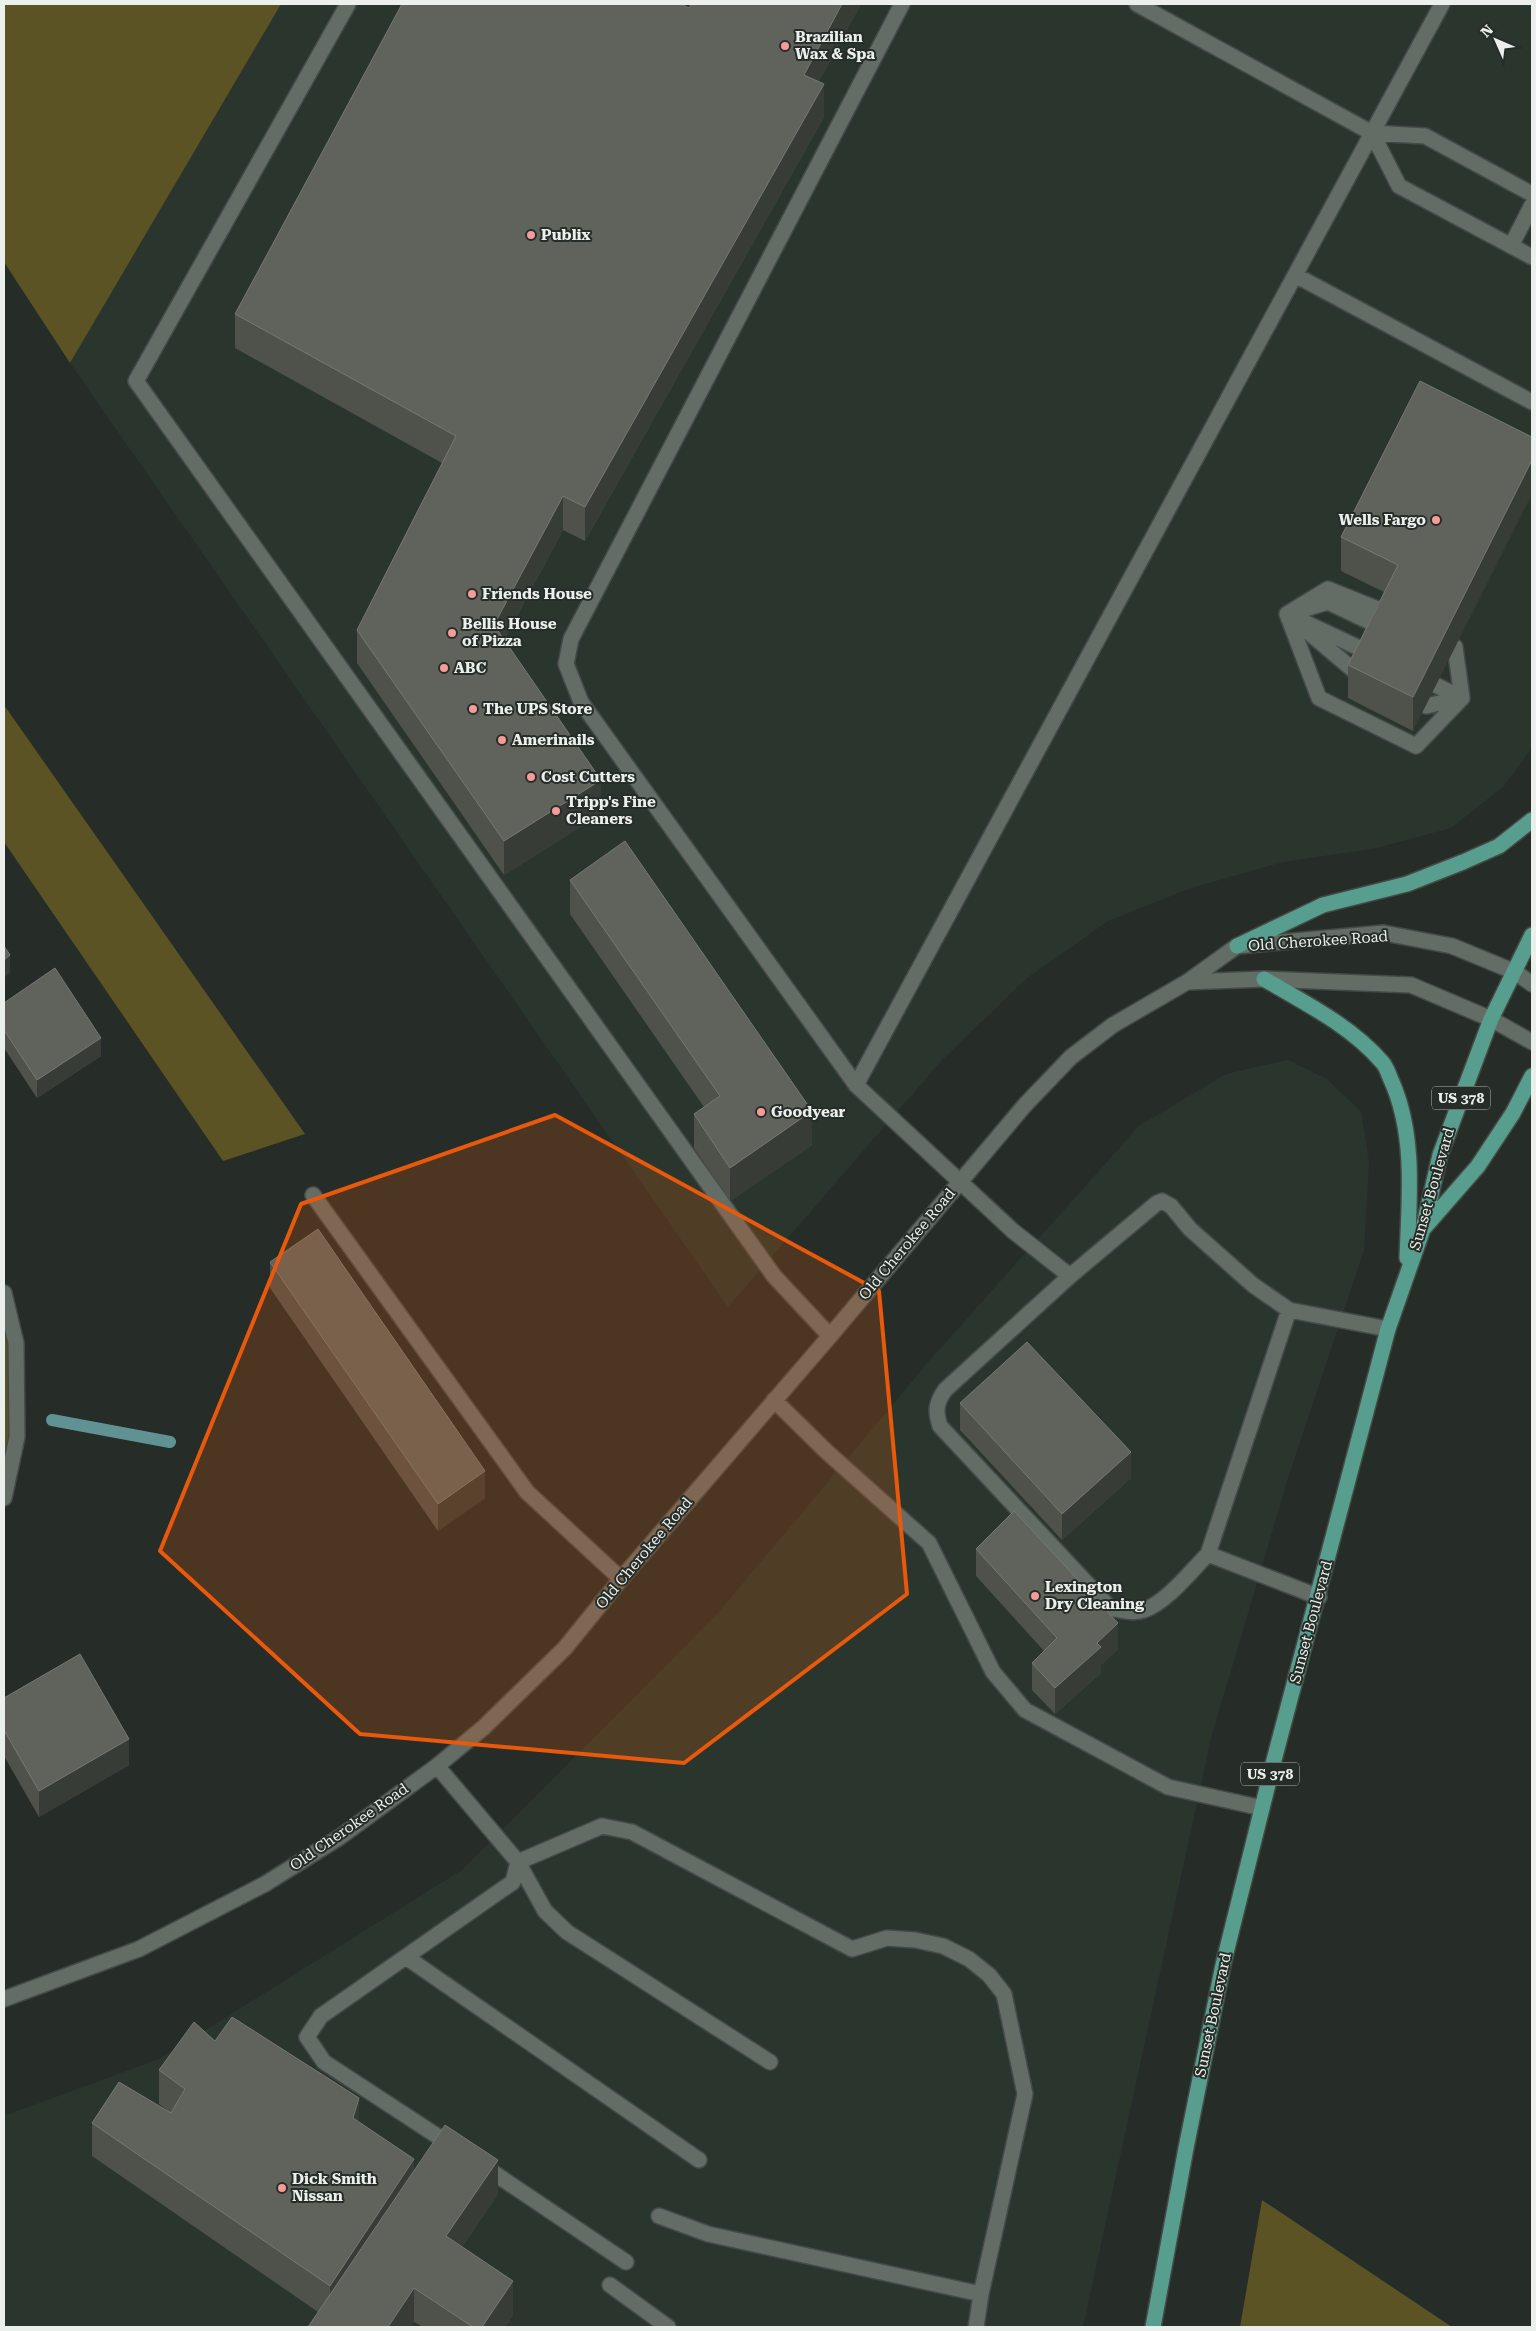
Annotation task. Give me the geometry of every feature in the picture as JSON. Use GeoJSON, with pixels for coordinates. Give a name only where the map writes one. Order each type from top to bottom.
{"type":"FeatureCollection","features":[{"type":"Feature","properties":{"kind":"main road"},"geometry":{"type":"LineString","coordinates":[[1237,946],[1323,905],[1407,884],[1463,862],[1499,846],[1532,820]]}},
{"type":"Feature","properties":{"kind":"main road","name":"Sunset Boulevard"},"geometry":{"type":"LineString","coordinates":[[1153,2327],[1186,2148],[1223,1965],[1262,1808],[1388,1330],[1406,1272],[1423,1229],[1440,1155],[1490,1019],[1532,935]]}},
{"type":"Feature","properties":{"kind":"main road"},"geometry":{"type":"LineString","coordinates":[[1264,979],[1319,1011],[1351,1034],[1384,1063],[1399,1098],[1410,1168],[1406,1272]]}},
{"type":"Feature","properties":{"kind":"main road"},"geometry":{"type":"LineString","coordinates":[[1423,1229],[1478,1166],[1513,1113],[1532,1076]]}},
{"type":"Feature","properties":{"kind":"street"},"geometry":{"type":"LineString","coordinates":[[348,4],[136,381],[774,1276],[830,1336]]}},
{"type":"Feature","properties":{"kind":"street"},"geometry":{"type":"LineString","coordinates":[[902,4],[571,639],[566,664],[581,702],[856,1086],[960,1180],[1012,1231],[1070,1276]]}},
{"type":"Feature","properties":{"kind":"street"},"geometry":{"type":"LineString","coordinates":[[1137,4],[1372,134],[1425,136],[1532,194]]}},
{"type":"Feature","properties":{"kind":"street"},"geometry":{"type":"LineString","coordinates":[[856,1086],[1442,4]]}},
{"type":"Feature","properties":{"kind":"street"},"geometry":{"type":"LineString","coordinates":[[1372,134],[1399,186],[1532,257]]}},
{"type":"Feature","properties":{"kind":"street"},"geometry":{"type":"LineString","coordinates":[[1511,246],[1532,205]]}},
{"type":"Feature","properties":{"kind":"street"},"geometry":{"type":"LineString","coordinates":[[1295,274],[1532,402]]}},
{"type":"Feature","properties":{"kind":"street"},"geometry":{"type":"LineString","coordinates":[[1287,614],[1328,589],[1391,613],[1407,622]]}},
{"type":"Feature","properties":{"kind":"street"},"geometry":{"type":"LineString","coordinates":[[1287,614],[1328,602],[1400,636]]}},
{"type":"Feature","properties":{"kind":"street"},"geometry":{"type":"LineString","coordinates":[[1287,614],[1387,661]]}},
{"type":"Feature","properties":{"kind":"street"},"geometry":{"type":"LineString","coordinates":[[1287,614],[1359,677],[1376,684]]}},
{"type":"Feature","properties":{"kind":"street"},"geometry":{"type":"LineString","coordinates":[[1287,614],[1319,698],[1416,746],[1462,698]]}},
{"type":"Feature","properties":{"kind":"street"},"geometry":{"type":"LineString","coordinates":[[1423,630],[1455,647],[1462,698]]}},
{"type":"Feature","properties":{"kind":"street"},"geometry":{"type":"LineString","coordinates":[[1432,652],[1449,660],[1462,698]]}},
{"type":"Feature","properties":{"kind":"street"},"geometry":{"type":"LineString","coordinates":[[1403,669],[1462,698]]}},
{"type":"Feature","properties":{"kind":"street"},"geometry":{"type":"LineString","coordinates":[[1392,691],[1426,706],[1462,698]]}},
{"type":"Feature","properties":{"kind":"street","name":"Old Cherokee Road"},"geometry":{"type":"LineString","coordinates":[[4,1999],[139,1949],[264,1884],[340,1837],[437,1766],[483,1728],[565,1648],[621,1579],[1025,1105],[1071,1057],[1112,1025],[1187,982],[1237,946],[1384,933],[1452,946],[1515,972],[1532,984]]}},
{"type":"Feature","properties":{"kind":"street","name":"Old Cherokee Road"},"geometry":{"type":"LineString","coordinates":[[1187,982],[1264,979],[1411,985],[1490,1019],[1532,1042]]}},
{"type":"Feature","properties":{"kind":"street"},"geometry":{"type":"LineString","coordinates":[[313,1195],[527,1492],[621,1579]]}},
{"type":"Feature","properties":{"kind":"street"},"geometry":{"type":"LineString","coordinates":[[1289,1310],[1208,1554],[1163,1598],[1144,1610],[1126,1612],[1110,1608],[940,1426],[936,1414],[937,1402],[945,1390],[1070,1276],[1157,1203],[1162,1201],[1171,1206],[1190,1228],[1253,1285],[1289,1310],[1388,1330]]}},
{"type":"Feature","properties":{"kind":"street"},"geometry":{"type":"LineString","coordinates":[[4,1293],[16,1343],[17,1437],[4,1498]]}},
{"type":"Feature","properties":{"kind":"street"},"geometry":{"type":"LineString","coordinates":[[774,1400],[827,1452],[929,1543],[992,1672],[1025,1710],[1168,1787],[1262,1808]]}},
{"type":"Feature","properties":{"kind":"street"},"geometry":{"type":"LineString","coordinates":[[1208,1554],[1318,1597]]}},
{"type":"Feature","properties":{"kind":"street"},"geometry":{"type":"LineString","coordinates":[[437,1766],[518,1862],[545,1911],[567,1932],[770,2062]]}},
{"type":"Feature","properties":{"kind":"street"},"geometry":{"type":"LineString","coordinates":[[518,1862],[602,1826],[632,1832],[852,1950],[887,1938],[915,1940],[943,1946],[969,1959],[989,1975],[1004,1994],[1025,2094],[981,2294],[976,2327]]}},
{"type":"Feature","properties":{"kind":"street"},"geometry":{"type":"LineString","coordinates":[[518,1862],[513,1882],[321,2016],[307,2037],[324,2062],[351,2077],[626,2262]]}},
{"type":"Feature","properties":{"kind":"street"},"geometry":{"type":"LineString","coordinates":[[406,1957],[699,2160]]}},
{"type":"Feature","properties":{"kind":"street"},"geometry":{"type":"LineString","coordinates":[[659,2216],[708,2234],[981,2294]]}},
{"type":"Feature","properties":{"kind":"street"},"geometry":{"type":"LineString","coordinates":[[610,2285],[668,2327]]}},
{"type":"Feature","properties":{"kind":"highlighted area"},"geometry":{"type":"Polygon","coordinates":[[[555,1115],[879,1291],[907,1594],[684,1763],[360,1734],[160,1551],[301,1204],[555,1115]]]}},
{"type":"Feature","properties":{"kind":"shaded area"},"geometry":{"type":"Polygon","coordinates":[[[4,4],[281,4],[70,363],[4,262],[4,4]]]}},
{"type":"Feature","properties":{"kind":"shaded area"},"geometry":{"type":"Polygon","coordinates":[[[281,4],[1532,4],[1532,748],[1504,786],[1451,828],[1377,848],[1283,862],[1191,888],[1108,921],[1027,978],[942,1060],[728,1307],[70,363],[281,4]]]}},
{"type":"Feature","properties":{"kind":"shaded area"},"geometry":{"type":"Polygon","coordinates":[[[4,705],[305,1134],[223,1161],[4,842],[4,705]]]}},
{"type":"Feature","properties":{"kind":"shaded area"},"geometry":{"type":"Polygon","coordinates":[[[1288,1060],[1327,1079],[1361,1112],[1369,1162],[1364,1250],[1288,1478],[1211,1738],[1083,2327],[4,2327],[4,2116],[159,2059],[462,1870],[717,1614],[930,1360],[1139,1126],[1226,1074],[1288,1060]]]}},
{"type":"Feature","properties":{"kind":"shaded area"},"geometry":{"type":"Polygon","coordinates":[[[4,1293],[16,1343],[17,1437],[4,1490],[4,1293]]]}},
{"type":"Feature","properties":{"kind":"shaded area"},"geometry":{"type":"Polygon","coordinates":[[[1262,2200],[1452,2327],[1240,2327],[1262,2200]]]}},
{"type":"Feature","properties":{"kind":"building"},"geometry":{"type":"Polygon","coordinates":[[[402,4],[681,4],[689,8],[691,4],[842,4],[804,75],[824,84],[585,507],[563,496],[494,625],[601,780],[504,841],[357,630],[456,436],[235,314],[402,4]]]}},
{"type":"Feature","properties":{"kind":"building"},"geometry":{"type":"Polygon","coordinates":[[[1420,381],[1532,437],[1532,460],[1413,697],[1348,665],[1398,565],[1341,537],[1420,381]]]}},
{"type":"Feature","properties":{"kind":"building"},"geometry":{"type":"Polygon","coordinates":[[[625,841],[812,1111],[730,1168],[694,1114],[720,1096],[570,880],[625,841]]]}},
{"type":"Feature","properties":{"kind":"building"},"geometry":{"type":"Polygon","coordinates":[[[4,946],[10,955],[4,960],[4,946]]]}},
{"type":"Feature","properties":{"kind":"building"},"geometry":{"type":"Polygon","coordinates":[[[55,968],[101,1038],[37,1080],[4,1030],[4,1003],[55,968]]]}},
{"type":"Feature","properties":{"kind":"building"},"geometry":{"type":"Polygon","coordinates":[[[318,1229],[485,1471],[438,1504],[270,1262],[318,1229]]]}},
{"type":"Feature","properties":{"kind":"building"},"geometry":{"type":"Polygon","coordinates":[[[1027,1342],[1131,1452],[1062,1514],[960,1403],[1027,1342]]]}},
{"type":"Feature","properties":{"kind":"building"},"geometry":{"type":"Polygon","coordinates":[[[1014,1511],[1118,1623],[1097,1643],[1101,1647],[1055,1688],[1032,1663],[1057,1638],[976,1549],[1014,1511]]]}},
{"type":"Feature","properties":{"kind":"building"},"geometry":{"type":"Polygon","coordinates":[[[80,1654],[129,1739],[39,1791],[4,1730],[4,1698],[80,1654]]]}},
{"type":"Feature","properties":{"kind":"building"},"geometry":{"type":"Polygon","coordinates":[[[232,2017],[359,2098],[353,2118],[414,2159],[330,2286],[92,2123],[119,2082],[171,2113],[185,2089],[159,2070],[194,2022],[215,2041],[232,2017]]]}},
{"type":"Feature","properties":{"kind":"building"},"geometry":{"type":"Polygon","coordinates":[[[445,2125],[498,2160],[446,2236],[513,2281],[482,2327],[473,2327],[414,2288],[388,2327],[308,2327],[445,2125]]]}},
{"type":"Feature","properties":{"kind":"waterway"},"geometry":{"type":"LineString","coordinates":[[52,1420],[170,1442]]}},
{"type":"Feature","properties":{"kind":"place","name":"Brazilian Wax & Spa"},"geometry":{"type":"Point","coordinates":[785,46]}},
{"type":"Feature","properties":{"kind":"place","name":"Publix"},"geometry":{"type":"Point","coordinates":[531,235]}},
{"type":"Feature","properties":{"kind":"place","name":"Wells Fargo"},"geometry":{"type":"Point","coordinates":[1436,520]}},
{"type":"Feature","properties":{"kind":"place","name":"Friends House"},"geometry":{"type":"Point","coordinates":[472,594]}},
{"type":"Feature","properties":{"kind":"place","name":"Bellis House of Pizza"},"geometry":{"type":"Point","coordinates":[452,633]}},
{"type":"Feature","properties":{"kind":"place","name":"ABC"},"geometry":{"type":"Point","coordinates":[444,668]}},
{"type":"Feature","properties":{"kind":"place","name":"The UPS Store"},"geometry":{"type":"Point","coordinates":[473,709]}},
{"type":"Feature","properties":{"kind":"place","name":"Amerinails"},"geometry":{"type":"Point","coordinates":[502,740]}},
{"type":"Feature","properties":{"kind":"place","name":"Cost Cutters"},"geometry":{"type":"Point","coordinates":[531,777]}},
{"type":"Feature","properties":{"kind":"place","name":"Tripp's Fine Cleaners"},"geometry":{"type":"Point","coordinates":[556,811]}},
{"type":"Feature","properties":{"kind":"place","name":"Goodyear"},"geometry":{"type":"Point","coordinates":[761,1112]}},
{"type":"Feature","properties":{"kind":"place","name":"Lexington Dry Cleaning"},"geometry":{"type":"Point","coordinates":[1035,1596]}},
{"type":"Feature","properties":{"kind":"place","name":"Dick Smith Nissan"},"geometry":{"type":"Point","coordinates":[282,2188]}}]}
